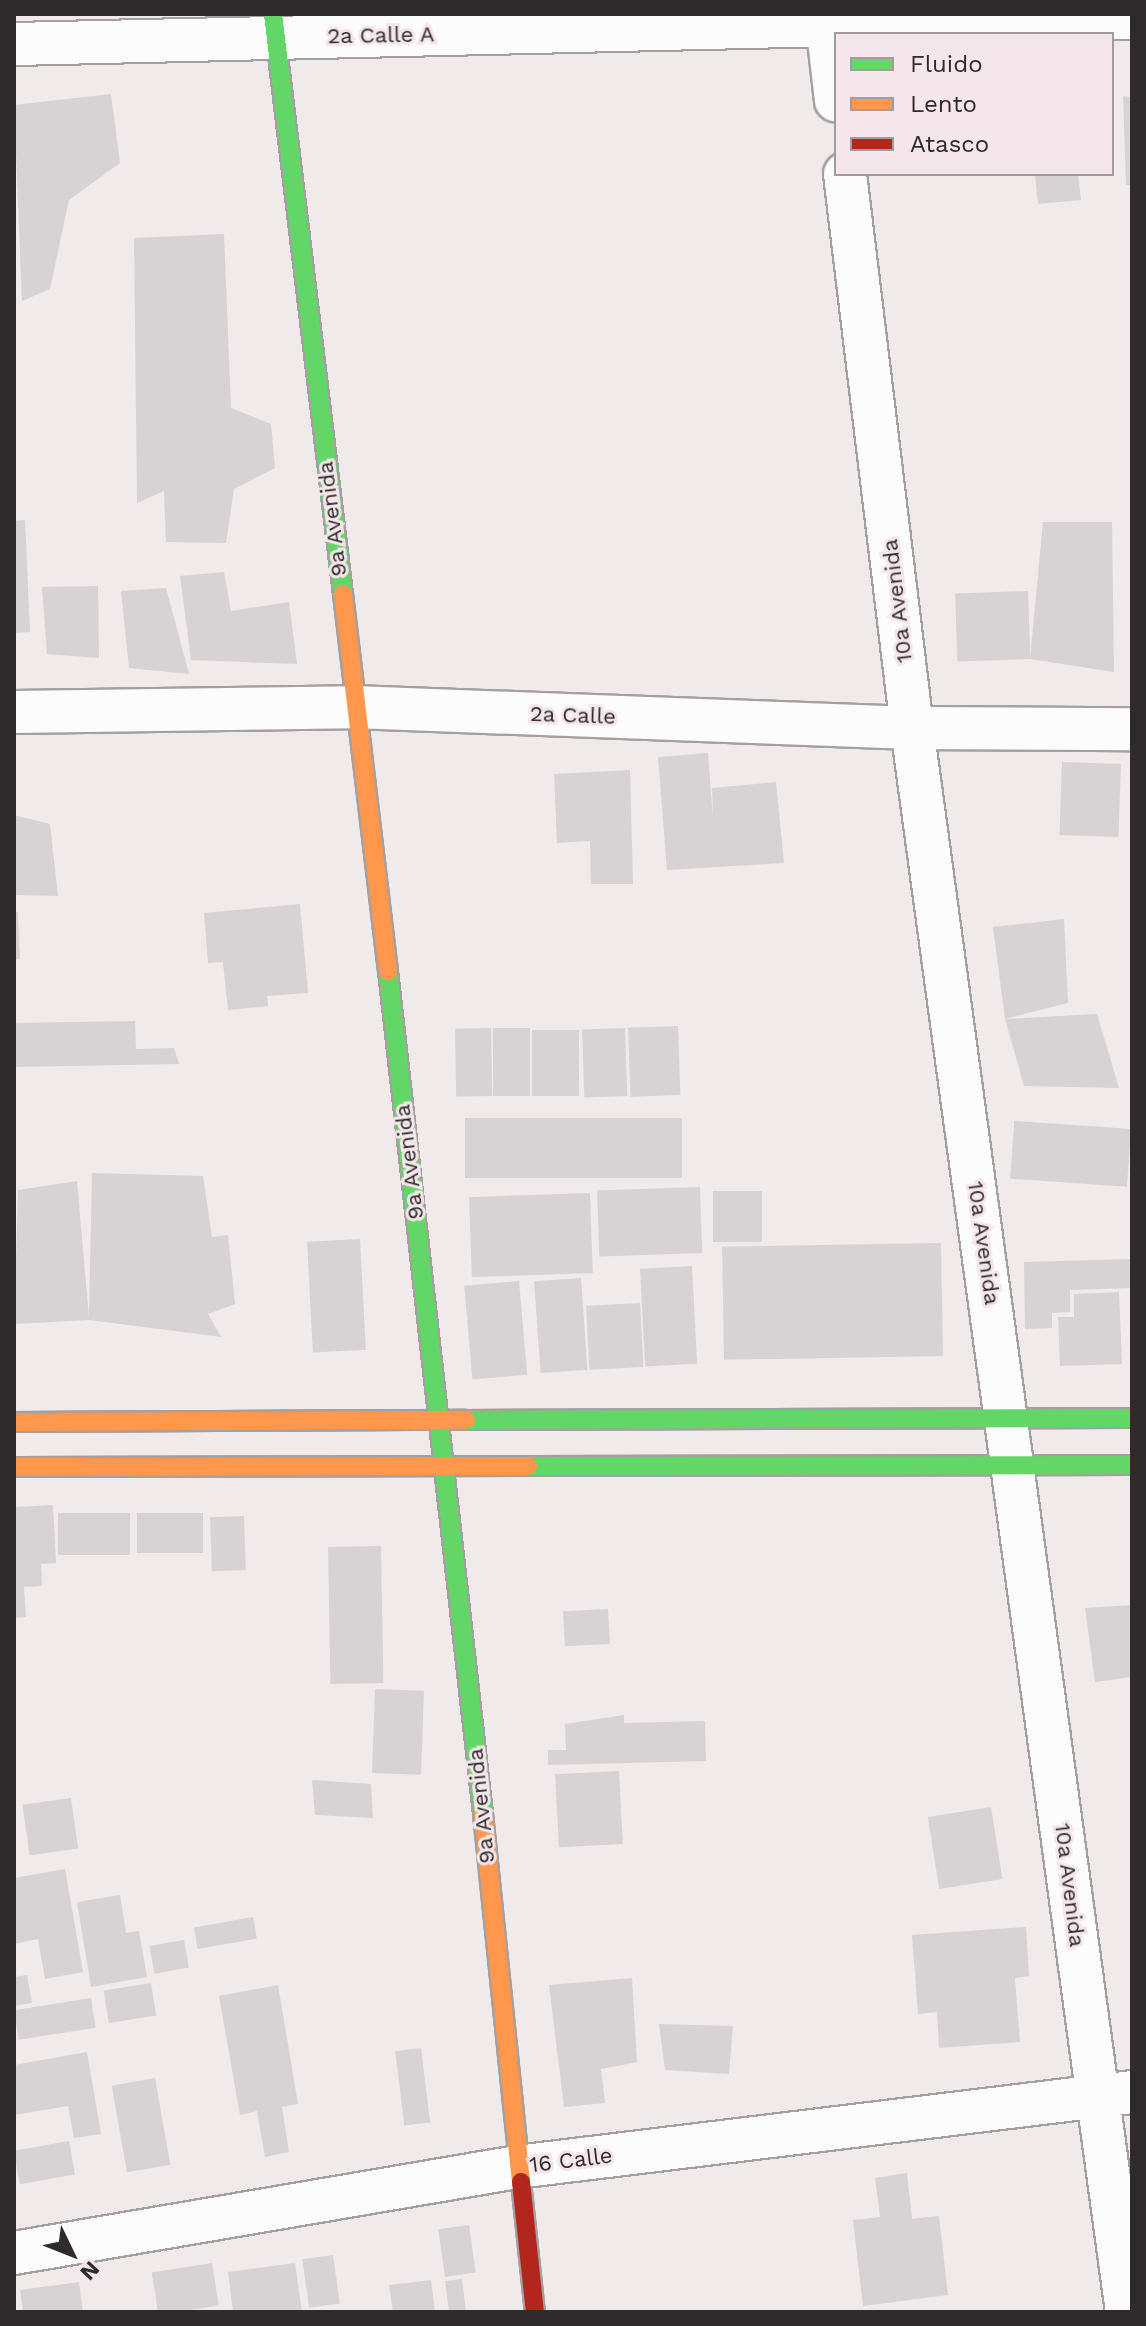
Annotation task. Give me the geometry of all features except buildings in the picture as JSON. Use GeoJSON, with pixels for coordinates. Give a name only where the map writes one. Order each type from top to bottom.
{"type":"FeatureCollection","features":[{"type":"Feature","properties":{"kind":"street","name":"2a Calle A"},"geometry":{"type":"LineString","coordinates":[[14,44],[275,26],[1132,18]]}},
{"type":"Feature","properties":{"kind":"street"},"geometry":{"type":"LineString","coordinates":[[826,20],[834,84]]}},
{"type":"Feature","properties":{"kind":"street","name":"9a Avenida"},"geometry":{"type":"LineString","coordinates":[[275,26],[447,1466],[517,2167],[535,2312]]}},
{"type":"Feature","properties":{"kind":"street","name":"10a Avenida"},"geometry":{"type":"LineString","coordinates":[[845,176],[912,728],[1008,1419],[1114,2094],[1127,2312]]}},
{"type":"Feature","properties":{"kind":"street","name":"2a Calle"},"geometry":{"type":"LineString","coordinates":[[14,712],[354,707],[912,728],[1132,729]]}},
{"type":"Feature","properties":{"kind":"street"},"geometry":{"type":"LineString","coordinates":[[14,1422],[1132,1418]]}},
{"type":"Feature","properties":{"kind":"street"},"geometry":{"type":"LineString","coordinates":[[14,1467],[1132,1465]]}},
{"type":"Feature","properties":{"kind":"street","name":"16 Calle"},"geometry":{"type":"LineString","coordinates":[[14,2253],[517,2167],[1114,2094]]}},
{"type":"Feature","properties":{"kind":"traffic: fast"},"geometry":{"type":"LineString","coordinates":[[273,14],[343,594]]}},
{"type":"Feature","properties":{"kind":"traffic: fast"},"geometry":{"type":"LineString","coordinates":[[388,971],[483,1814]]}},
{"type":"Feature","properties":{"kind":"traffic: fast"},"geometry":{"type":"LineString","coordinates":[[466,1420],[1132,1418]]}},
{"type":"Feature","properties":{"kind":"traffic: fast"},"geometry":{"type":"LineString","coordinates":[[528,1466],[1132,1465]]}},
{"type":"Feature","properties":{"kind":"traffic: slow"},"geometry":{"type":"LineString","coordinates":[[343,594],[388,971]]}},
{"type":"Feature","properties":{"kind":"traffic: slow"},"geometry":{"type":"LineString","coordinates":[[14,1422],[466,1420]]}},
{"type":"Feature","properties":{"kind":"traffic: slow"},"geometry":{"type":"LineString","coordinates":[[14,1467],[528,1466]]}},
{"type":"Feature","properties":{"kind":"traffic: slow"},"geometry":{"type":"LineString","coordinates":[[483,1814],[521,2182]]}},
{"type":"Feature","properties":{"kind":"traffic: jam"},"geometry":{"type":"LineString","coordinates":[[521,2182],[535,2312]]}}]}
